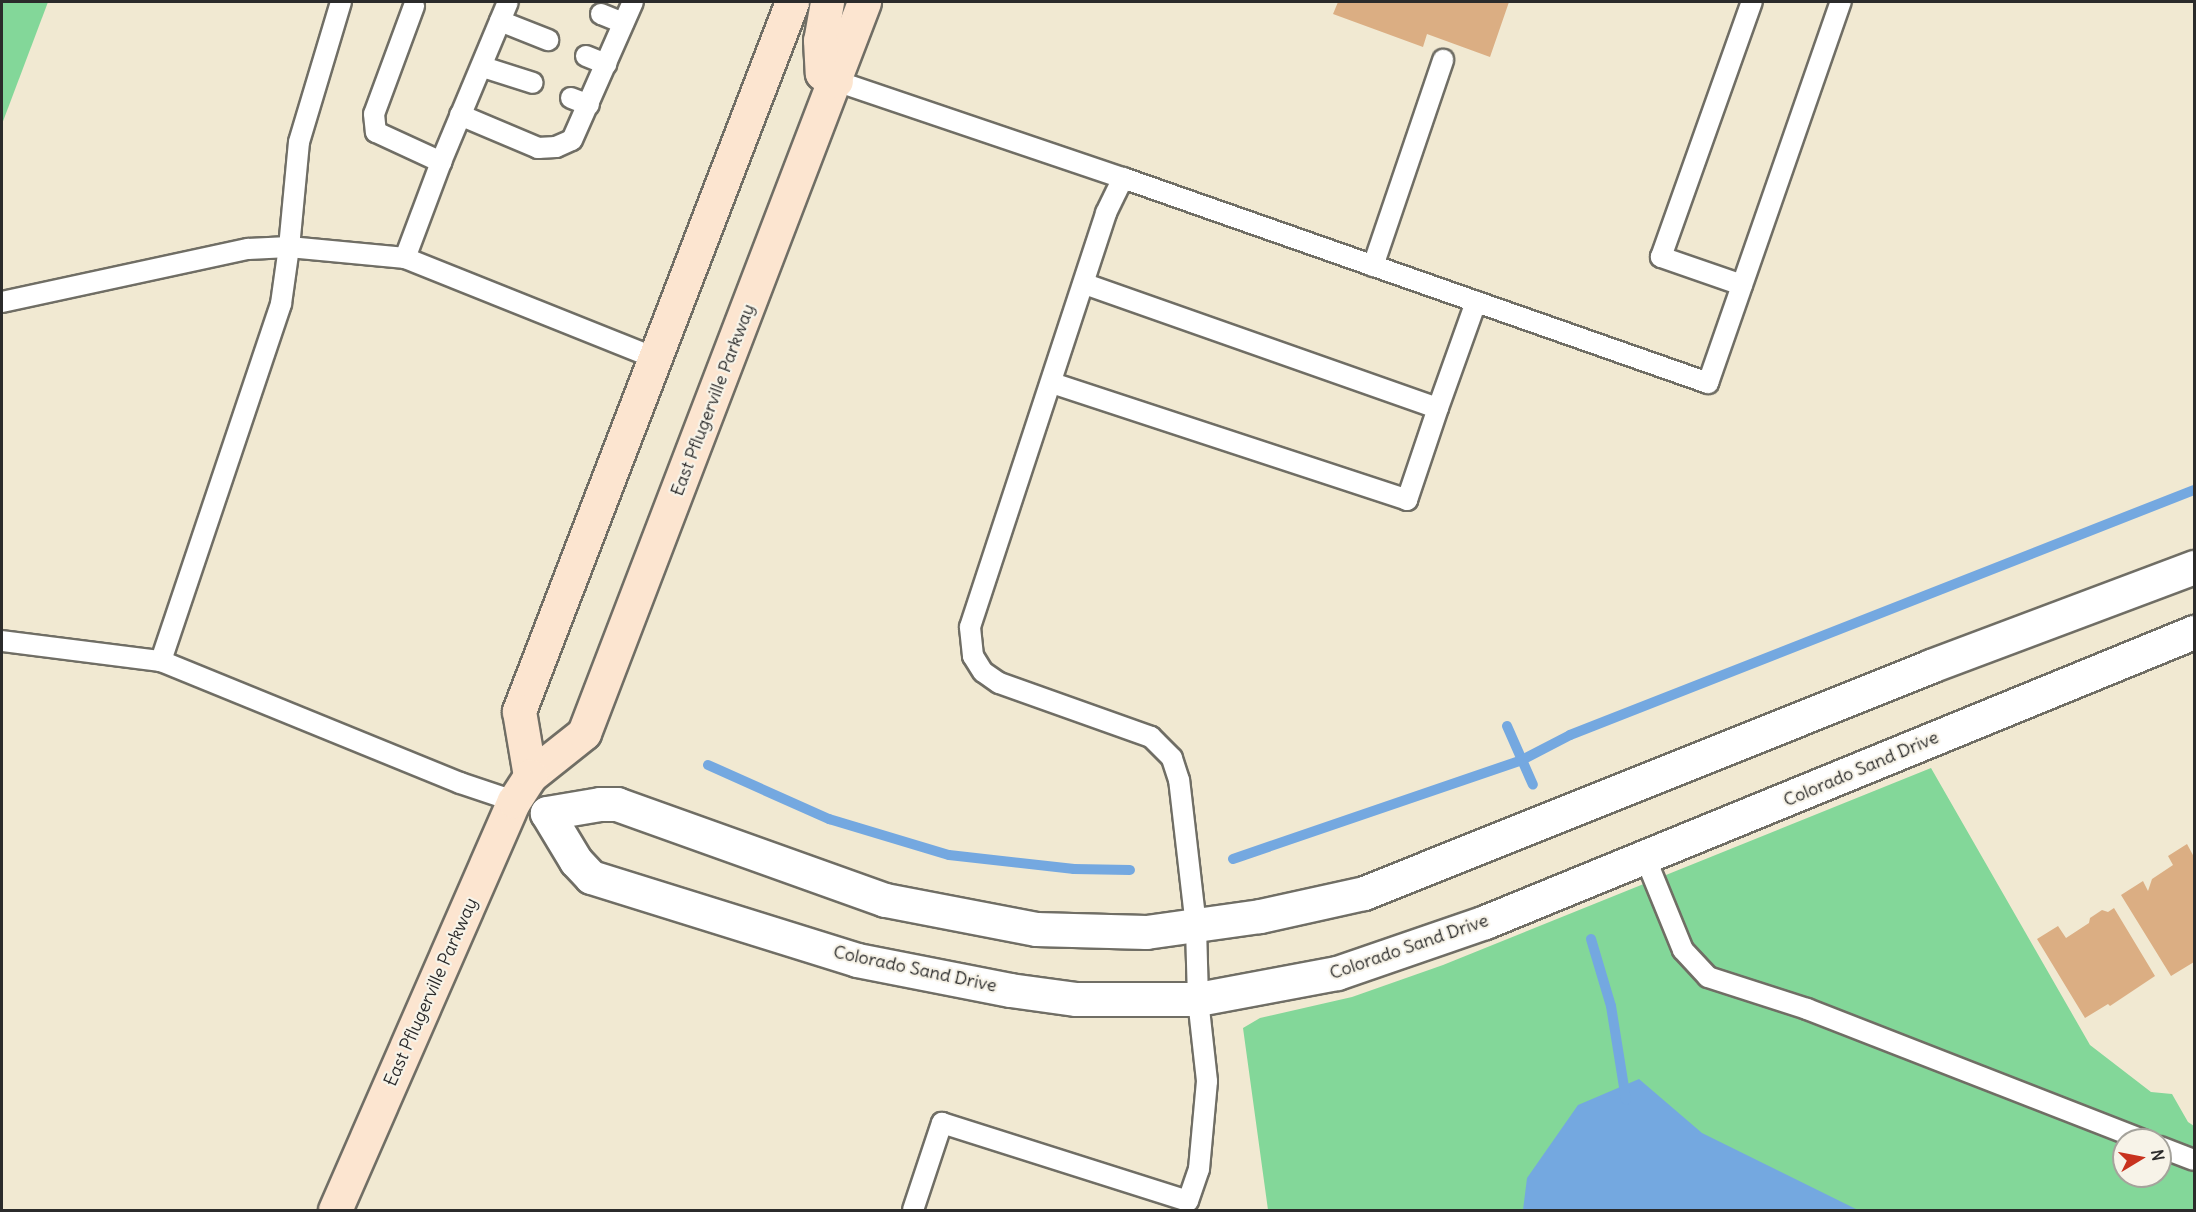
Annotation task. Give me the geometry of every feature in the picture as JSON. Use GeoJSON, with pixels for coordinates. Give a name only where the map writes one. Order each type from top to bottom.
{"type":"FeatureCollection","features":[{"type":"Feature","properties":{"kind":"street"},"geometry":{"type":"LineString","coordinates":[[792,2],[519,711],[522,789],[548,813],[600,804],[617,804],[885,900],[1036,929],[1146,932],[1196,926],[1260,916],[1364,894],[1931,666],[2194,567]]}},
{"type":"Feature","properties":{"kind":"street"},"geometry":{"type":"LineString","coordinates":[[827,2],[820,40],[822,73],[836,81]]}},
{"type":"Feature","properties":{"kind":"street","name":"East Pflugerville Parkway"},"geometry":{"type":"LineString","coordinates":[[335,1210],[522,789],[584,733],[836,81],[864,2]]}},
{"type":"Feature","properties":{"kind":"street","name":"Colorado Sand Drive"},"geometry":{"type":"LineString","coordinates":[[548,813],[576,861],[591,877],[857,960],[1010,990],[1076,999],[1198,999],[1337,973],[1485,922],[2194,632]]}},
{"type":"Feature","properties":{"kind":"lane"},"geometry":{"type":"LineString","coordinates":[[161,661],[281,304],[299,142],[341,2]]}},
{"type":"Feature","properties":{"kind":"lane"},"geometry":{"type":"LineString","coordinates":[[405,258],[441,162],[483,67],[508,2]]}},
{"type":"Feature","properties":{"kind":"lane"},"geometry":{"type":"LineString","coordinates":[[460,115],[538,148],[556,147],[572,140],[580,102],[606,64],[633,2]]}},
{"type":"Feature","properties":{"kind":"lane"},"geometry":{"type":"LineString","coordinates":[[1742,285],[1661,256],[1752,2]]}},
{"type":"Feature","properties":{"kind":"lane"},"geometry":{"type":"LineString","coordinates":[[836,81],[1123,178],[1708,383],[1841,2]]}},
{"type":"Feature","properties":{"kind":"lane"},"geometry":{"type":"LineString","coordinates":[[414,6],[374,114],[376,132],[441,162]]}},
{"type":"Feature","properties":{"kind":"lane"},"geometry":{"type":"LineString","coordinates":[[601,14],[623,22]]}},
{"type":"Feature","properties":{"kind":"lane"},"geometry":{"type":"LineString","coordinates":[[500,21],[548,40]]}},
{"type":"Feature","properties":{"kind":"lane"},"geometry":{"type":"LineString","coordinates":[[586,56],[606,64]]}},
{"type":"Feature","properties":{"kind":"lane"},"geometry":{"type":"LineString","coordinates":[[1373,266],[1443,60]]}},
{"type":"Feature","properties":{"kind":"lane"},"geometry":{"type":"LineString","coordinates":[[483,67],[533,83]]}},
{"type":"Feature","properties":{"kind":"lane"},"geometry":{"type":"LineString","coordinates":[[913,1210],[942,1123],[1188,1201],[1199,1169],[1207,1081],[1198,999],[1196,926],[1179,780],[1172,758],[1150,737],[999,683],[983,672],[973,656],[970,627],[1085,284],[1106,213],[1123,178]]}},
{"type":"Feature","properties":{"kind":"lane"},"geometry":{"type":"LineString","coordinates":[[2,302],[248,249],[289,248],[405,258],[655,358]]}},
{"type":"Feature","properties":{"kind":"lane"},"geometry":{"type":"LineString","coordinates":[[1085,284],[1438,408]]}},
{"type":"Feature","properties":{"kind":"lane"},"geometry":{"type":"LineString","coordinates":[[1052,383],[1407,500],[1476,302]]}},
{"type":"Feature","properties":{"kind":"lane"},"geometry":{"type":"LineString","coordinates":[[2,641],[161,661],[460,783],[522,789]]}},
{"type":"Feature","properties":{"kind":"lane"},"geometry":{"type":"LineString","coordinates":[[1645,857],[1683,950],[1708,977],[1807,1009],[2112,1128]]}},
{"type":"Feature","properties":{"kind":"lane"},"geometry":{"type":"LineString","coordinates":[[2172,1152],[2194,1160]]}},
{"type":"Feature","properties":{"kind":"green space"},"geometry":{"type":"Polygon","coordinates":[[[2,2],[48,2],[2,124],[2,2]]]}},
{"type":"Feature","properties":{"kind":"green space"},"geometry":{"type":"Polygon","coordinates":[[[1931,768],[2090,1045],[2151,1092],[2172,1094],[2188,1122],[2194,1126],[2194,1210],[1268,1210],[1243,1028],[1260,1018],[1352,997],[1443,965],[1931,768]]]}},
{"type":"Feature","properties":{"kind":"water"},"geometry":{"type":"Polygon","coordinates":[[[1639,1079],[1702,1133],[1858,1210],[1523,1210],[1527,1178],[1578,1105],[1639,1079]]]}},
{"type":"Feature","properties":{"kind":"building"},"geometry":{"type":"Polygon","coordinates":[[[1338,2],[1509,2],[1490,57],[1427,34],[1423,47],[1333,14],[1338,2]]]}},
{"type":"Feature","properties":{"kind":"building"},"geometry":{"type":"Polygon","coordinates":[[[2187,844],[2194,857],[2194,962],[2171,976],[2121,895],[2143,881],[2148,891],[2152,879],[2173,865],[2168,856],[2187,844]]]}},
{"type":"Feature","properties":{"kind":"building"},"geometry":{"type":"Polygon","coordinates":[[[2114,908],[2155,976],[2110,1006],[2108,1004],[2085,1018],[2037,939],[2058,926],[2066,938],[2089,923],[2090,918],[2102,910],[2108,912],[2114,908]]]}},
{"type":"Feature","properties":{"kind":"waterway"},"geometry":{"type":"LineString","coordinates":[[1233,859],[1522,760],[1570,735],[2194,490]]}},
{"type":"Feature","properties":{"kind":"waterway"},"geometry":{"type":"LineString","coordinates":[[1507,726],[1533,785]]}},
{"type":"Feature","properties":{"kind":"waterway"},"geometry":{"type":"LineString","coordinates":[[708,765],[829,819],[949,855],[1074,869],[1130,870]]}},
{"type":"Feature","properties":{"kind":"waterway"},"geometry":{"type":"LineString","coordinates":[[1591,939],[1611,1006],[1626,1100]]}}]}
